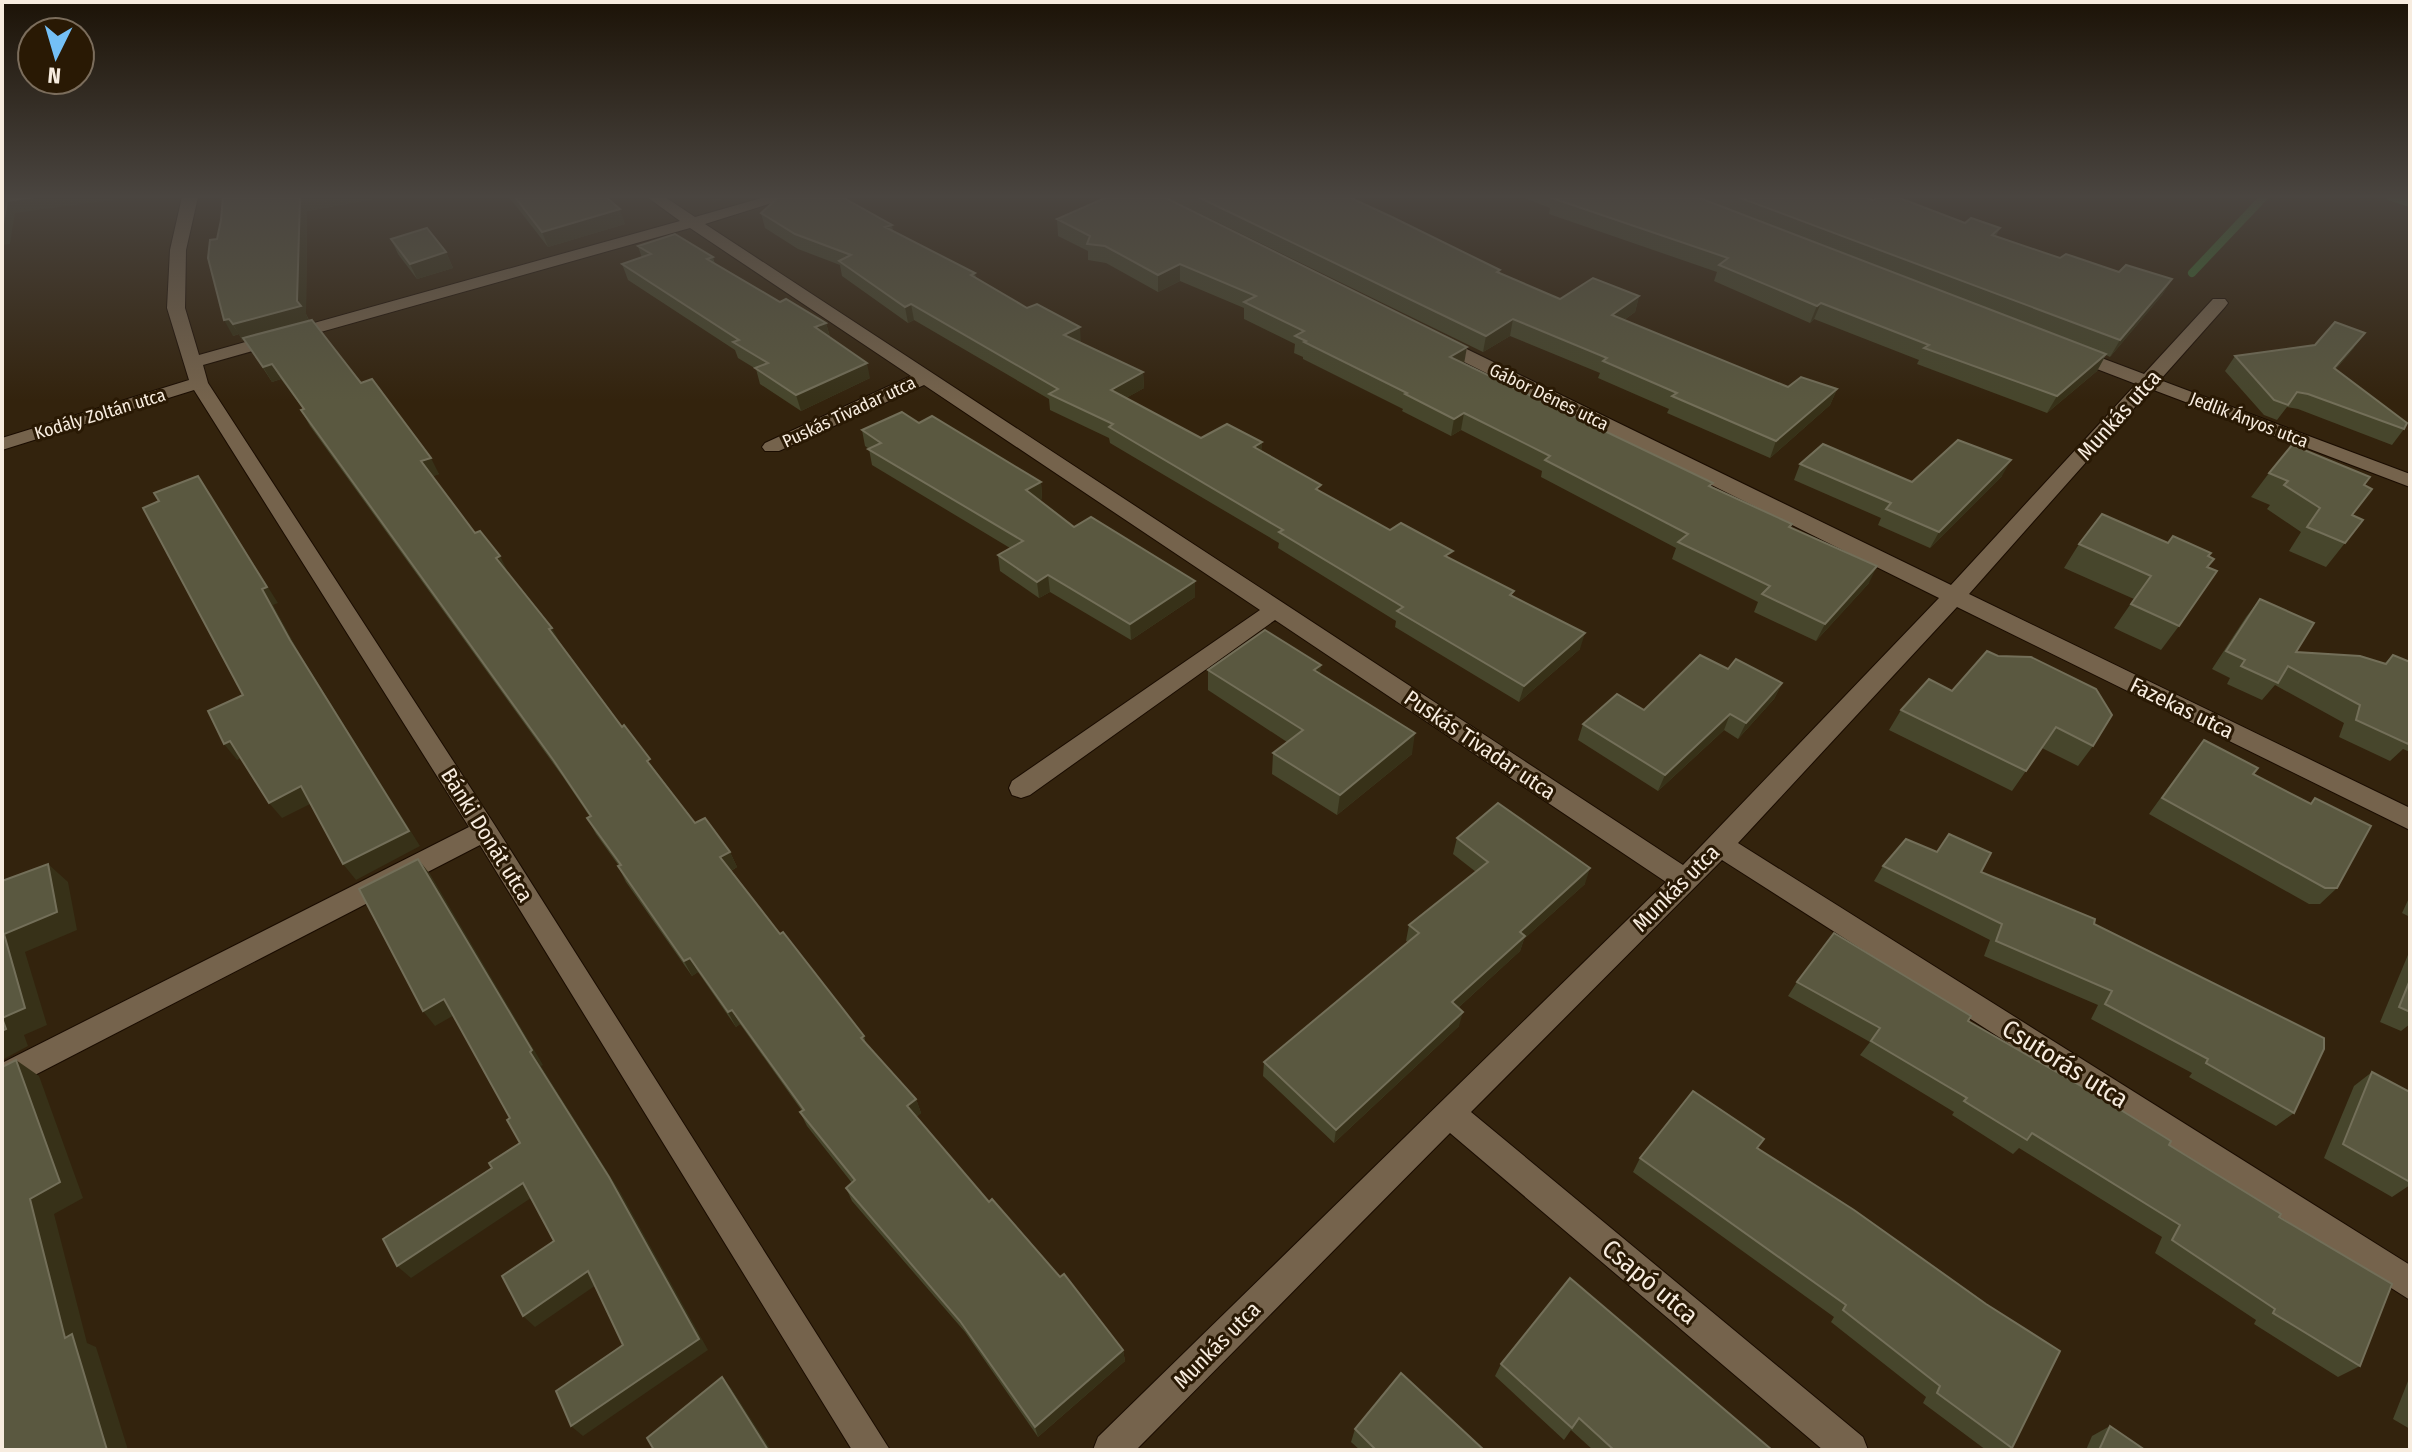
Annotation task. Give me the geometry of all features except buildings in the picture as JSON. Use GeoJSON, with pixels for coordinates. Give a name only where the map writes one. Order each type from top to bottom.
{"type":"FeatureCollection","features":[{"type":"Feature","properties":{"kind":"street","name":"Bánki Donát utca"},"geometry":{"type":"LineString","coordinates":[[177,265],[176,308],[196,373],[872,1450]]}},
{"type":"Feature","properties":{"kind":"street","name":"Kodály Zoltán utca"},"geometry":{"type":"LineString","coordinates":[[2,444],[196,373],[555,265]]}},
{"type":"Feature","properties":{"kind":"street","name":"Puskás Tivadar utca"},"geometry":{"type":"LineString","coordinates":[[756,265],[1684,880]]}},
{"type":"Feature","properties":{"kind":"street","name":"Munkás utca"},"geometry":{"type":"LineString","coordinates":[[1111,1450],[1720,845],[1954,596],[2219,303]]}},
{"type":"Feature","properties":{"kind":"street","name":"Gábor Dénes utca"},"geometry":{"type":"LineString","coordinates":[[1414,330],[1954,596]]}},
{"type":"Feature","properties":{"kind":"street","name":"Jedlik Ányos utca"},"geometry":{"type":"LineString","coordinates":[[2055,347],[2410,481]]}},
{"type":"Feature","properties":{"kind":"street","name":"Puskás Tivadar utca"},"geometry":{"type":"LineString","coordinates":[[772,447],[925,377]]}},
{"type":"Feature","properties":{"kind":"street","name":"Fazekas utca"},"geometry":{"type":"LineString","coordinates":[[1954,596],[2410,820]]}},
{"type":"Feature","properties":{"kind":"street"},"geometry":{"type":"LineString","coordinates":[[1021,788],[1276,609]]}},
{"type":"Feature","properties":{"kind":"street"},"geometry":{"type":"LineString","coordinates":[[2,1078],[485,831]]}},
{"type":"Feature","properties":{"kind":"street","name":"Csutorás utca"},"geometry":{"type":"LineString","coordinates":[[1720,845],[2410,1284]]}},
{"type":"Feature","properties":{"kind":"street","name":"Csapó utca"},"geometry":{"type":"LineString","coordinates":[[1449,1113],[1850,1450]]}},
{"type":"Feature","properties":{"kind":"waterway"},"geometry":{"type":"LineString","coordinates":[[2192,273],[2200,265]]}}]}
